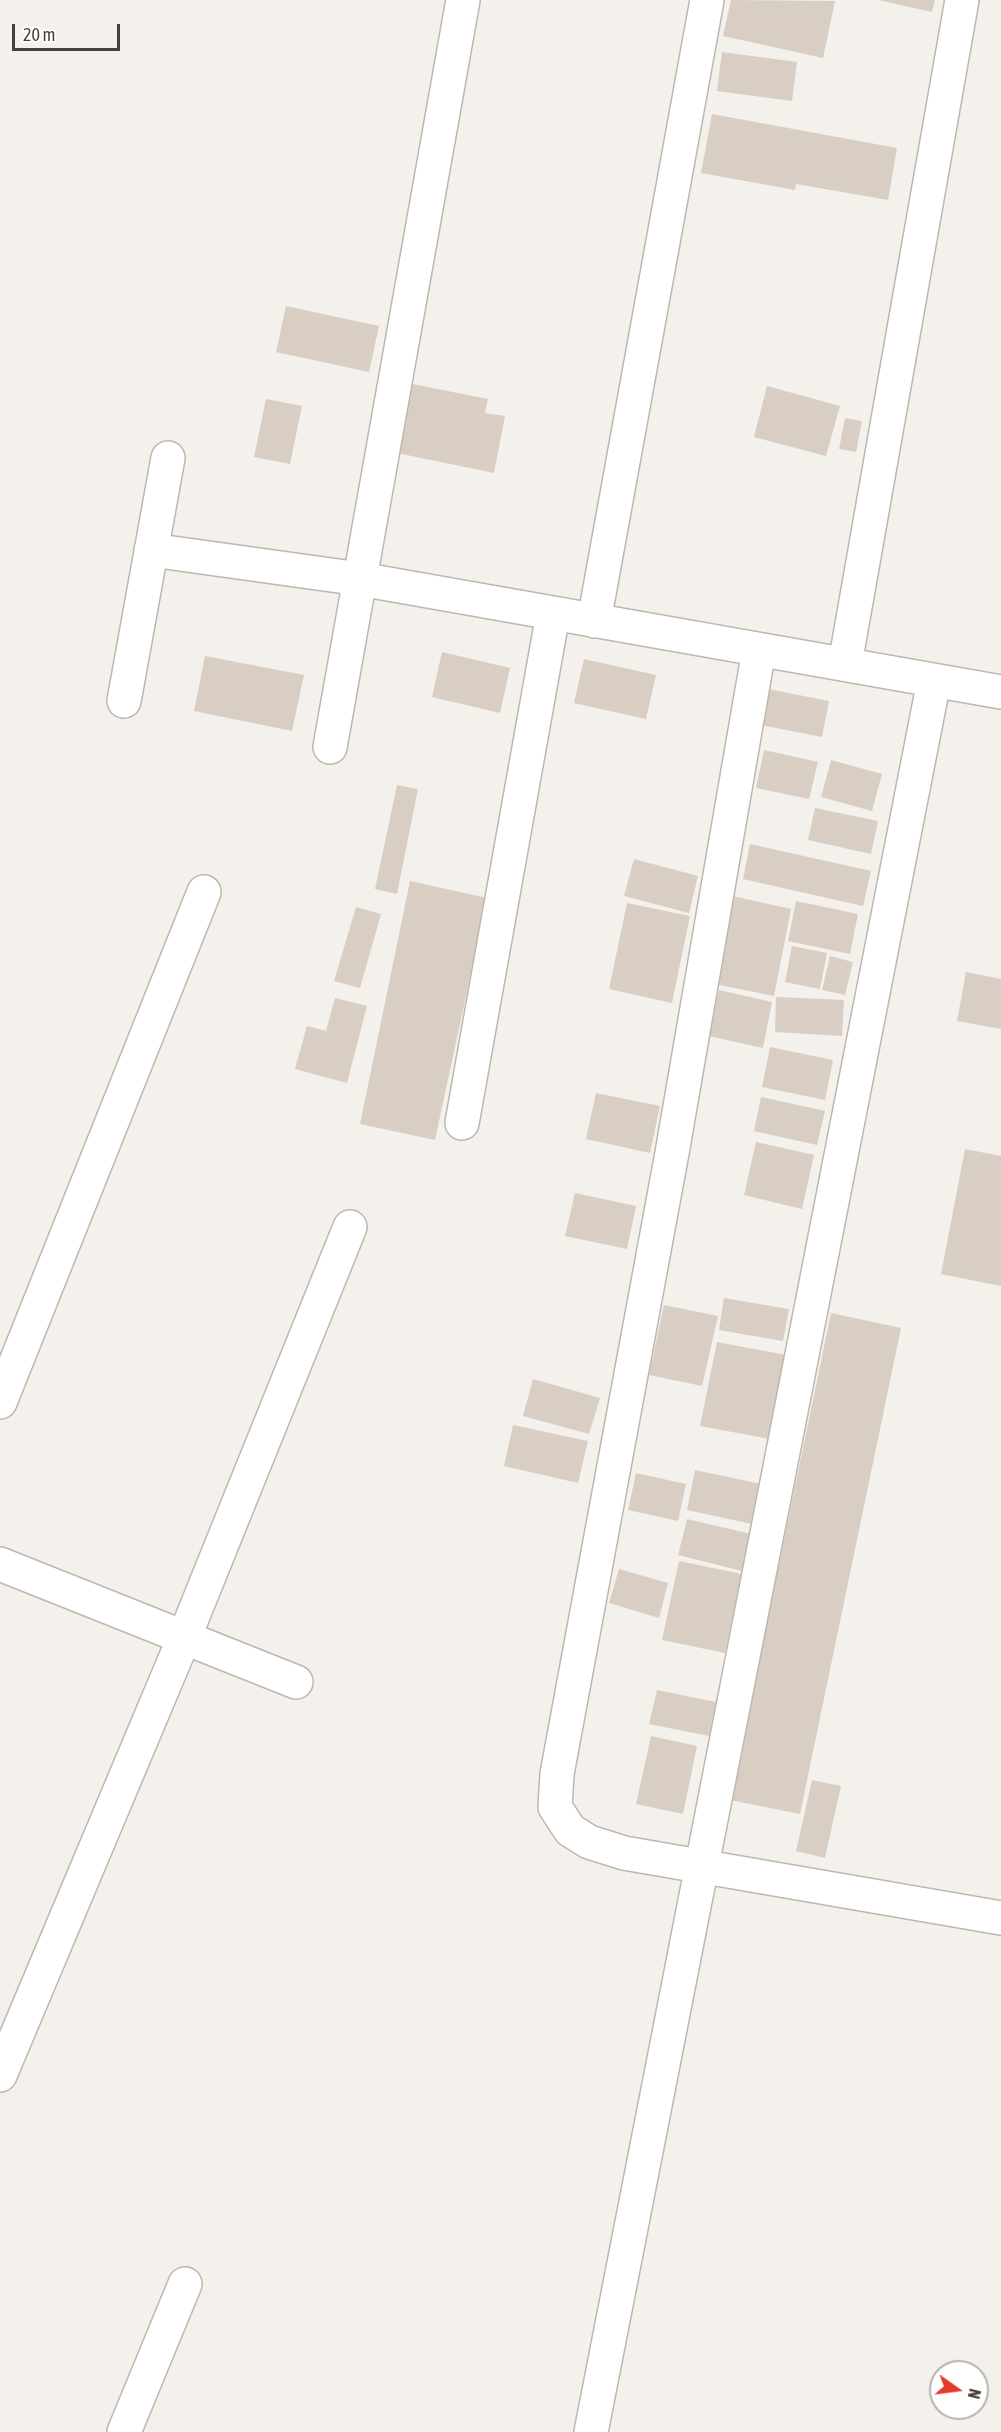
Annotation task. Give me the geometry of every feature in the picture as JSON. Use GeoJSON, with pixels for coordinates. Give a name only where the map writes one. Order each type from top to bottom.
{"type":"FeatureCollection","features":[{"type":"Feature","properties":{"kind":"street"},"geometry":{"type":"LineString","coordinates":[[330,747],[463,0]]}},
{"type":"Feature","properties":{"kind":"street"},"geometry":{"type":"LineString","coordinates":[[594,621],[707,0]]}},
{"type":"Feature","properties":{"kind":"street"},"geometry":{"type":"LineString","coordinates":[[845,664],[962,0]]}},
{"type":"Feature","properties":{"kind":"street"},"geometry":{"type":"LineString","coordinates":[[124,701],[168,458]]}},
{"type":"Feature","properties":{"kind":"street"},"geometry":{"type":"LineString","coordinates":[[151,550],[360,579],[1001,692]]}},
{"type":"Feature","properties":{"kind":"street"},"geometry":{"type":"LineString","coordinates":[[462,1123],[553,614]]}},
{"type":"Feature","properties":{"kind":"street"},"geometry":{"type":"LineString","coordinates":[[759,650],[670,1164],[556,1774],[555,1807],[570,1830],[589,1842],[624,1853],[1001,1918]]}},
{"type":"Feature","properties":{"kind":"street"},"geometry":{"type":"LineString","coordinates":[[591,2432],[934,681]]}},
{"type":"Feature","properties":{"kind":"street"},"geometry":{"type":"LineString","coordinates":[[0,1402],[204,892]]}},
{"type":"Feature","properties":{"kind":"street"},"geometry":{"type":"LineString","coordinates":[[0,2075],[184,1638],[350,1227]]}},
{"type":"Feature","properties":{"kind":"street"},"geometry":{"type":"LineString","coordinates":[[0,1564],[296,1682]]}},
{"type":"Feature","properties":{"kind":"street"},"geometry":{"type":"LineString","coordinates":[[124,2432],[185,2284]]}},
{"type":"Feature","properties":{"kind":"building"},"geometry":{"type":"Polygon","coordinates":[[[731,0],[835,1],[823,58],[723,36],[731,0]]]}},
{"type":"Feature","properties":{"kind":"building"},"geometry":{"type":"Polygon","coordinates":[[[878,0],[935,0],[932,12],[878,0]]]}},
{"type":"Feature","properties":{"kind":"building"},"geometry":{"type":"Polygon","coordinates":[[[722,52],[797,62],[792,101],[717,91],[722,52]]]}},
{"type":"Feature","properties":{"kind":"building"},"geometry":{"type":"Polygon","coordinates":[[[712,114],[897,148],[888,200],[796,184],[795,190],[701,173],[712,114]]]}},
{"type":"Feature","properties":{"kind":"building"},"geometry":{"type":"Polygon","coordinates":[[[286,306],[379,326],[369,372],[276,352],[286,306]]]}},
{"type":"Feature","properties":{"kind":"building"},"geometry":{"type":"Polygon","coordinates":[[[407,383],[488,399],[485,413],[505,416],[494,473],[392,452],[407,383]]]}},
{"type":"Feature","properties":{"kind":"building"},"geometry":{"type":"Polygon","coordinates":[[[767,386],[840,406],[826,456],[754,437],[767,386]]]}},
{"type":"Feature","properties":{"kind":"building"},"geometry":{"type":"Polygon","coordinates":[[[266,399],[302,406],[290,464],[254,457],[266,399]]]}},
{"type":"Feature","properties":{"kind":"building"},"geometry":{"type":"Polygon","coordinates":[[[845,418],[862,421],[856,452],[839,449],[845,418]]]}},
{"type":"Feature","properties":{"kind":"building"},"geometry":{"type":"Polygon","coordinates":[[[442,652],[510,668],[500,713],[432,697],[442,652]]]}},
{"type":"Feature","properties":{"kind":"building"},"geometry":{"type":"Polygon","coordinates":[[[205,656],[304,675],[292,731],[194,711],[205,656]]]}},
{"type":"Feature","properties":{"kind":"building"},"geometry":{"type":"Polygon","coordinates":[[[584,659],[656,675],[646,719],[574,703],[584,659]]]}},
{"type":"Feature","properties":{"kind":"building"},"geometry":{"type":"Polygon","coordinates":[[[768,689],[829,701],[822,737],[761,725],[768,689]]]}},
{"type":"Feature","properties":{"kind":"building"},"geometry":{"type":"Polygon","coordinates":[[[764,750],[818,762],[809,799],[756,788],[764,750]]]}},
{"type":"Feature","properties":{"kind":"building"},"geometry":{"type":"Polygon","coordinates":[[[831,760],[882,774],[872,811],[821,797],[831,760]]]}},
{"type":"Feature","properties":{"kind":"building"},"geometry":{"type":"Polygon","coordinates":[[[397,785],[418,789],[397,894],[375,889],[397,785]]]}},
{"type":"Feature","properties":{"kind":"building"},"geometry":{"type":"Polygon","coordinates":[[[815,808],[878,821],[871,854],[808,840],[815,808]]]}},
{"type":"Feature","properties":{"kind":"building"},"geometry":{"type":"Polygon","coordinates":[[[750,844],[871,871],[863,906],[743,879],[750,844]]]}},
{"type":"Feature","properties":{"kind":"building"},"geometry":{"type":"Polygon","coordinates":[[[634,859],[698,876],[689,913],[624,896],[634,859]]]}},
{"type":"Feature","properties":{"kind":"building"},"geometry":{"type":"Polygon","coordinates":[[[410,881],[487,898],[435,1140],[360,1124],[410,881]]]}},
{"type":"Feature","properties":{"kind":"building"},"geometry":{"type":"Polygon","coordinates":[[[728,895],[791,909],[774,996],[710,983],[728,895]]]}},
{"type":"Feature","properties":{"kind":"building"},"geometry":{"type":"Polygon","coordinates":[[[796,901],[858,914],[850,954],[788,941],[796,901]]]}},
{"type":"Feature","properties":{"kind":"building"},"geometry":{"type":"Polygon","coordinates":[[[627,903],[690,916],[672,1003],[609,989],[627,903]]]}},
{"type":"Feature","properties":{"kind":"building"},"geometry":{"type":"Polygon","coordinates":[[[356,907],[381,914],[360,988],[334,981],[356,907]]]}},
{"type":"Feature","properties":{"kind":"building"},"geometry":{"type":"Polygon","coordinates":[[[792,946],[827,953],[820,989],[785,982],[792,946]]]}},
{"type":"Feature","properties":{"kind":"building"},"geometry":{"type":"Polygon","coordinates":[[[830,956],[853,962],[845,995],[822,990],[830,956]]]}},
{"type":"Feature","properties":{"kind":"building"},"geometry":{"type":"Polygon","coordinates":[[[966,972],[1001,979],[1001,1029],[957,1021],[966,972]]]}},
{"type":"Feature","properties":{"kind":"building"},"geometry":{"type":"Polygon","coordinates":[[[719,990],[772,1002],[763,1048],[709,1036],[719,990]]]}},
{"type":"Feature","properties":{"kind":"building"},"geometry":{"type":"Polygon","coordinates":[[[776,997],[844,1000],[842,1036],[775,1032],[776,997]]]}},
{"type":"Feature","properties":{"kind":"building"},"geometry":{"type":"Polygon","coordinates":[[[335,998],[367,1006],[347,1083],[295,1069],[307,1026],[326,1031],[335,998]]]}},
{"type":"Feature","properties":{"kind":"building"},"geometry":{"type":"Polygon","coordinates":[[[770,1047],[833,1060],[825,1100],[762,1087],[770,1047]]]}},
{"type":"Feature","properties":{"kind":"building"},"geometry":{"type":"Polygon","coordinates":[[[596,1093],[660,1106],[650,1153],[586,1139],[596,1093]]]}},
{"type":"Feature","properties":{"kind":"building"},"geometry":{"type":"Polygon","coordinates":[[[761,1097],[825,1111],[817,1145],[754,1131],[761,1097]]]}},
{"type":"Feature","properties":{"kind":"building"},"geometry":{"type":"Polygon","coordinates":[[[756,1142],[814,1155],[802,1209],[744,1195],[756,1142]]]}},
{"type":"Feature","properties":{"kind":"building"},"geometry":{"type":"Polygon","coordinates":[[[965,1149],[1001,1156],[1001,1286],[941,1274],[965,1149]]]}},
{"type":"Feature","properties":{"kind":"building"},"geometry":{"type":"Polygon","coordinates":[[[575,1193],[636,1206],[627,1249],[565,1236],[575,1193]]]}},
{"type":"Feature","properties":{"kind":"building"},"geometry":{"type":"Polygon","coordinates":[[[724,1298],[789,1309],[783,1341],[719,1330],[724,1298]]]}},
{"type":"Feature","properties":{"kind":"building"},"geometry":{"type":"Polygon","coordinates":[[[664,1305],[718,1316],[702,1386],[649,1375],[664,1305]]]}},
{"type":"Feature","properties":{"kind":"building"},"geometry":{"type":"Polygon","coordinates":[[[831,1313],[901,1328],[800,1814],[730,1800],[831,1313]]]}},
{"type":"Feature","properties":{"kind":"building"},"geometry":{"type":"Polygon","coordinates":[[[717,1342],[786,1355],[770,1439],[700,1426],[717,1342]]]}},
{"type":"Feature","properties":{"kind":"building"},"geometry":{"type":"Polygon","coordinates":[[[533,1379],[600,1398],[589,1434],[523,1416],[533,1379]]]}},
{"type":"Feature","properties":{"kind":"building"},"geometry":{"type":"Polygon","coordinates":[[[513,1425],[588,1441],[578,1483],[504,1466],[513,1425]]]}},
{"type":"Feature","properties":{"kind":"building"},"geometry":{"type":"Polygon","coordinates":[[[695,1470],[761,1484],[752,1524],[687,1510],[695,1470]]]}},
{"type":"Feature","properties":{"kind":"building"},"geometry":{"type":"Polygon","coordinates":[[[636,1473],[686,1484],[678,1521],[628,1510],[636,1473]]]}},
{"type":"Feature","properties":{"kind":"building"},"geometry":{"type":"Polygon","coordinates":[[[687,1519],[751,1534],[742,1571],[678,1555],[687,1519]]]}},
{"type":"Feature","properties":{"kind":"building"},"geometry":{"type":"Polygon","coordinates":[[[679,1561],[742,1574],[725,1653],[662,1640],[679,1561]]]}},
{"type":"Feature","properties":{"kind":"building"},"geometry":{"type":"Polygon","coordinates":[[[619,1569],[668,1583],[659,1618],[609,1603],[619,1569]]]}},
{"type":"Feature","properties":{"kind":"building"},"geometry":{"type":"Polygon","coordinates":[[[657,1690],[716,1702],[709,1736],[649,1724],[657,1690]]]}},
{"type":"Feature","properties":{"kind":"building"},"geometry":{"type":"Polygon","coordinates":[[[651,1736],[697,1746],[683,1814],[636,1804],[651,1736]]]}},
{"type":"Feature","properties":{"kind":"building"},"geometry":{"type":"Polygon","coordinates":[[[812,1780],[841,1786],[825,1858],[796,1851],[812,1780]]]}}]}
